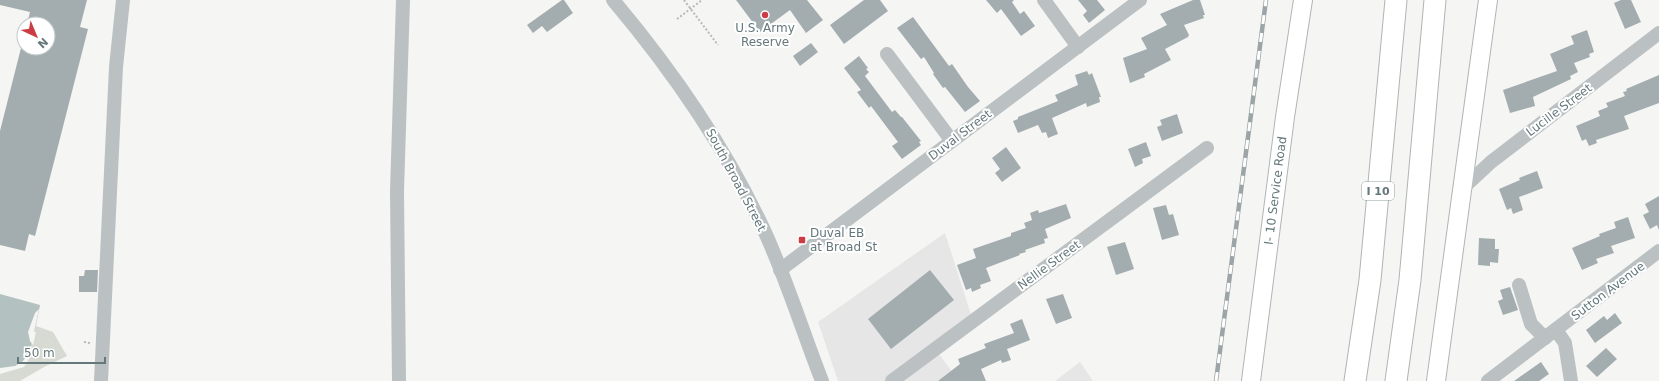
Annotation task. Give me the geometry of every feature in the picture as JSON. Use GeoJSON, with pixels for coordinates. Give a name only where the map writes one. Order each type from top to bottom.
{"type":"FeatureCollection","features":[{"type":"Feature","properties":{"kind":"highway","name":"I 10"},"geometry":{"type":"LineString","coordinates":[[1356,381],[1370,280],[1396,0]]}},
{"type":"Feature","properties":{"kind":"highway"},"geometry":{"type":"LineString","coordinates":[[1396,381],[1410,280],[1435,0]]}},
{"type":"Feature","properties":{"kind":"main road","name":"I- 10 Service Road"},"geometry":{"type":"LineString","coordinates":[[1251,381],[1283,132],[1303,0]]}},
{"type":"Feature","properties":{"kind":"main road"},"geometry":{"type":"LineString","coordinates":[[1436,381],[1488,0]]}},
{"type":"Feature","properties":{"kind":"street"},"geometry":{"type":"LineString","coordinates":[[101,381],[116,67],[122,0]]}},
{"type":"Feature","properties":{"kind":"street"},"geometry":{"type":"LineString","coordinates":[[399,381],[397,191],[403,0]]}},
{"type":"Feature","properties":{"kind":"street","name":"South Broad Street"},"geometry":{"type":"LineString","coordinates":[[613,0],[671,73],[718,144],[760,222],[822,381]]}},
{"type":"Feature","properties":{"kind":"street"},"geometry":{"type":"LineString","coordinates":[[1044,0],[1078,47]]}},
{"type":"Feature","properties":{"kind":"street","name":"Duval Street"},"geometry":{"type":"LineString","coordinates":[[780,270],[1140,0]]}},
{"type":"Feature","properties":{"kind":"street","name":"Lucille Street"},"geometry":{"type":"LineString","coordinates":[[1462,189],[1492,162],[1659,33]]}},
{"type":"Feature","properties":{"kind":"street"},"geometry":{"type":"LineString","coordinates":[[887,54],[952,141]]}},
{"type":"Feature","properties":{"kind":"street","name":"Nellie Street"},"geometry":{"type":"LineString","coordinates":[[892,381],[1207,148]]}},
{"type":"Feature","properties":{"kind":"street","name":"Sutton Avenue"},"geometry":{"type":"LineString","coordinates":[[1545,338],[1659,251]]}},
{"type":"Feature","properties":{"kind":"street"},"geometry":{"type":"LineString","coordinates":[[1488,381],[1545,338],[1532,324],[1519,285]]}},
{"type":"Feature","properties":{"kind":"street"},"geometry":{"type":"LineString","coordinates":[[1556,330],[1565,343],[1571,381]]}},
{"type":"Feature","properties":{"kind":"path"},"geometry":{"type":"LineString","coordinates":[[684,0],[718,45]]}},
{"type":"Feature","properties":{"kind":"path"},"geometry":{"type":"LineString","coordinates":[[677,19],[702,0]]}},
{"type":"Feature","properties":{"kind":"path"},"geometry":{"type":"LineString","coordinates":[[84,342],[91,344]]}},
{"type":"Feature","properties":{"kind":"shaded area"},"geometry":{"type":"Polygon","coordinates":[[[945,233],[975,327],[939,354],[959,381],[838,381],[818,322],[945,233]]]}},
{"type":"Feature","properties":{"kind":"shaded area"},"geometry":{"type":"Polygon","coordinates":[[[0,294],[40,305],[29,355],[23,366],[0,372],[0,294]]]}},
{"type":"Feature","properties":{"kind":"shaded area"},"geometry":{"type":"Polygon","coordinates":[[[40,305],[36,326],[53,332],[67,356],[20,381],[0,381],[0,354],[40,305]]]}},
{"type":"Feature","properties":{"kind":"shaded area"},"geometry":{"type":"Polygon","coordinates":[[[1080,362],[1093,381],[1055,381],[1080,362]]]}},
{"type":"Feature","properties":{"kind":"pier"},"geometry":{"type":"Polygon","coordinates":[[[39,309],[33,345],[30,341],[28,332],[35,313],[39,309]]]}},
{"type":"Feature","properties":{"kind":"pier"},"geometry":{"type":"Polygon","coordinates":[[[31,349],[33,350],[31,356],[24,367],[0,374],[0,368],[15,366],[23,361],[31,349]]]}},
{"type":"Feature","properties":{"kind":"building"},"geometry":{"type":"Polygon","coordinates":[[[0,0],[87,0],[80,27],[88,29],[35,236],[29,234],[25,251],[0,245],[0,131],[19,56],[56,56],[56,16],[29,16],[30,12],[0,5],[0,0]]]}},
{"type":"Feature","properties":{"kind":"building"},"geometry":{"type":"Polygon","coordinates":[[[564,0],[573,13],[547,32],[542,26],[533,33],[527,25],[564,0]]]}},
{"type":"Feature","properties":{"kind":"building","name":"U.S. Army Reserve"},"geometry":{"type":"Polygon","coordinates":[[[736,0],[807,0],[823,20],[806,33],[790,10],[760,32],[736,0]]]}},
{"type":"Feature","properties":{"kind":"building"},"geometry":{"type":"Polygon","coordinates":[[[864,0],[880,0],[888,11],[844,44],[830,25],[864,0]]]}},
{"type":"Feature","properties":{"kind":"building"},"geometry":{"type":"Polygon","coordinates":[[[986,0],[1014,0],[1012,2],[1020,14],[1024,11],[1035,26],[1021,36],[1001,9],[997,13],[986,0]]]}},
{"type":"Feature","properties":{"kind":"building"},"geometry":{"type":"Polygon","coordinates":[[[1078,0],[1097,0],[1105,10],[1089,23],[1083,15],[1087,11],[1078,0]]]}},
{"type":"Feature","properties":{"kind":"building"},"geometry":{"type":"Polygon","coordinates":[[[1193,0],[1200,0],[1205,15],[1203,15],[1204,18],[1184,25],[1189,35],[1188,37],[1165,49],[1171,60],[1144,74],[1145,77],[1130,83],[1123,58],[1147,49],[1141,38],[1167,25],[1160,14],[1193,0]]]}},
{"type":"Feature","properties":{"kind":"building"},"geometry":{"type":"Polygon","coordinates":[[[1621,0],[1631,0],[1641,22],[1625,29],[1614,3],[1621,0]]]}},
{"type":"Feature","properties":{"kind":"building"},"geometry":{"type":"Polygon","coordinates":[[[913,17],[949,66],[952,64],[980,101],[965,112],[945,87],[943,88],[933,74],[934,73],[924,57],[921,59],[897,28],[913,17]]]}},
{"type":"Feature","properties":{"kind":"building"},"geometry":{"type":"Polygon","coordinates":[[[1587,30],[1594,52],[1589,54],[1590,57],[1574,63],[1578,72],[1570,76],[1571,79],[1533,97],[1535,106],[1510,113],[1503,90],[1557,71],[1550,54],[1574,44],[1571,36],[1587,30]]]}},
{"type":"Feature","properties":{"kind":"building"},"geometry":{"type":"Polygon","coordinates":[[[811,43],[818,52],[800,66],[793,56],[811,43]]]}},
{"type":"Feature","properties":{"kind":"building"},"geometry":{"type":"Polygon","coordinates":[[[859,56],[868,68],[866,69],[869,72],[865,76],[892,112],[895,110],[902,117],[921,141],[919,142],[921,145],[902,159],[892,146],[898,142],[871,106],[869,108],[857,92],[861,90],[844,68],[859,56]]]}},
{"type":"Feature","properties":{"kind":"building"},"geometry":{"type":"Polygon","coordinates":[[[1087,71],[1089,75],[1092,73],[1101,97],[1099,97],[1100,102],[1087,107],[1086,103],[1052,118],[1058,134],[1048,138],[1046,132],[1042,133],[1038,125],[1018,133],[1013,121],[1018,119],[1018,117],[1058,101],[1055,95],[1078,85],[1075,75],[1087,71]]]}},
{"type":"Feature","properties":{"kind":"building"},"geometry":{"type":"Polygon","coordinates":[[[1659,75],[1659,103],[1624,116],[1629,129],[1596,140],[1597,143],[1589,146],[1586,139],[1582,141],[1576,126],[1600,116],[1598,111],[1608,107],[1606,103],[1625,96],[1623,92],[1627,91],[1626,89],[1659,75]]]}},
{"type":"Feature","properties":{"kind":"building"},"geometry":{"type":"Polygon","coordinates":[[[1177,114],[1183,133],[1162,141],[1157,127],[1162,125],[1160,120],[1177,114]]]}},
{"type":"Feature","properties":{"kind":"building"},"geometry":{"type":"Polygon","coordinates":[[[1146,142],[1151,156],[1142,159],[1143,163],[1135,167],[1128,149],[1146,142]]]}},
{"type":"Feature","properties":{"kind":"building"},"geometry":{"type":"Polygon","coordinates":[[[1006,147],[1021,168],[1002,182],[995,173],[1000,169],[992,158],[1006,147]]]}},
{"type":"Feature","properties":{"kind":"building"},"geometry":{"type":"Polygon","coordinates":[[[1537,171],[1543,188],[1519,197],[1523,210],[1513,214],[1511,208],[1507,210],[1499,189],[1520,180],[1519,178],[1537,171]]]}},
{"type":"Feature","properties":{"kind":"building"},"geometry":{"type":"Polygon","coordinates":[[[1659,196],[1659,230],[1657,225],[1650,229],[1643,215],[1649,212],[1645,204],[1659,196]]]}},
{"type":"Feature","properties":{"kind":"building"},"geometry":{"type":"Polygon","coordinates":[[[1066,204],[1071,218],[1045,229],[1048,238],[1044,239],[1045,243],[1025,250],[1026,252],[1019,254],[1020,255],[986,268],[991,281],[980,285],[981,288],[972,292],[971,288],[966,290],[957,265],[976,258],[973,249],[1011,236],[1011,233],[1026,228],[1024,223],[1032,220],[1030,213],[1038,210],[1039,213],[1066,204]]]}},
{"type":"Feature","properties":{"kind":"building"},"geometry":{"type":"Polygon","coordinates":[[[1166,205],[1169,215],[1173,214],[1179,235],[1162,240],[1153,208],[1166,205]]]}},
{"type":"Feature","properties":{"kind":"building"},"geometry":{"type":"Polygon","coordinates":[[[1628,217],[1635,238],[1611,246],[1614,253],[1596,259],[1598,263],[1582,270],[1572,248],[1600,236],[1599,234],[1616,228],[1614,222],[1628,217]]]}},
{"type":"Feature","properties":{"kind":"building"},"geometry":{"type":"Polygon","coordinates":[[[1479,238],[1495,239],[1495,249],[1499,249],[1498,263],[1490,262],[1490,266],[1478,265],[1479,238]]]}},
{"type":"Feature","properties":{"kind":"building"},"geometry":{"type":"Polygon","coordinates":[[[1125,242],[1134,269],[1116,275],[1107,247],[1125,242]]]}},
{"type":"Feature","properties":{"kind":"building"},"geometry":{"type":"Polygon","coordinates":[[[85,270],[98,270],[97,292],[79,292],[79,276],[84,276],[85,270]]]}},
{"type":"Feature","properties":{"kind":"building"},"geometry":{"type":"Polygon","coordinates":[[[930,270],[954,300],[891,349],[868,319],[930,270]]]}},
{"type":"Feature","properties":{"kind":"building"},"geometry":{"type":"Polygon","coordinates":[[[1510,287],[1518,310],[1503,315],[1498,301],[1503,299],[1500,290],[1510,287]]]}},
{"type":"Feature","properties":{"kind":"building"},"geometry":{"type":"Polygon","coordinates":[[[1063,294],[1072,318],[1056,324],[1046,299],[1063,294]]]}},
{"type":"Feature","properties":{"kind":"building"},"geometry":{"type":"Polygon","coordinates":[[[1615,313],[1622,323],[1595,343],[1586,330],[1604,316],[1607,320],[1615,313]]]}},
{"type":"Feature","properties":{"kind":"building"},"geometry":{"type":"Polygon","coordinates":[[[1022,319],[1030,340],[1007,349],[1011,360],[1002,363],[1001,360],[981,369],[986,381],[938,381],[960,364],[958,359],[986,348],[984,344],[1014,333],[1010,324],[1022,319]]]}},
{"type":"Feature","properties":{"kind":"building"},"geometry":{"type":"Polygon","coordinates":[[[1606,348],[1617,359],[1597,377],[1586,366],[1606,348]]]}},
{"type":"Feature","properties":{"kind":"building"},"geometry":{"type":"Polygon","coordinates":[[[1541,362],[1549,374],[1539,381],[1514,381],[1541,362]]]}},
{"type":"Feature","properties":{"kind":"railway"},"geometry":{"type":"LineString","coordinates":[[1216,381],[1266,0]]}},
{"type":"Feature","properties":{"kind":"place","name":"U.S. Army Reserve"},"geometry":{"type":"Point","coordinates":[765,15]}},
{"type":"Feature","properties":{"kind":"place","name":"Duval EB at Broad St"},"geometry":{"type":"Point","coordinates":[802,240]}}]}
